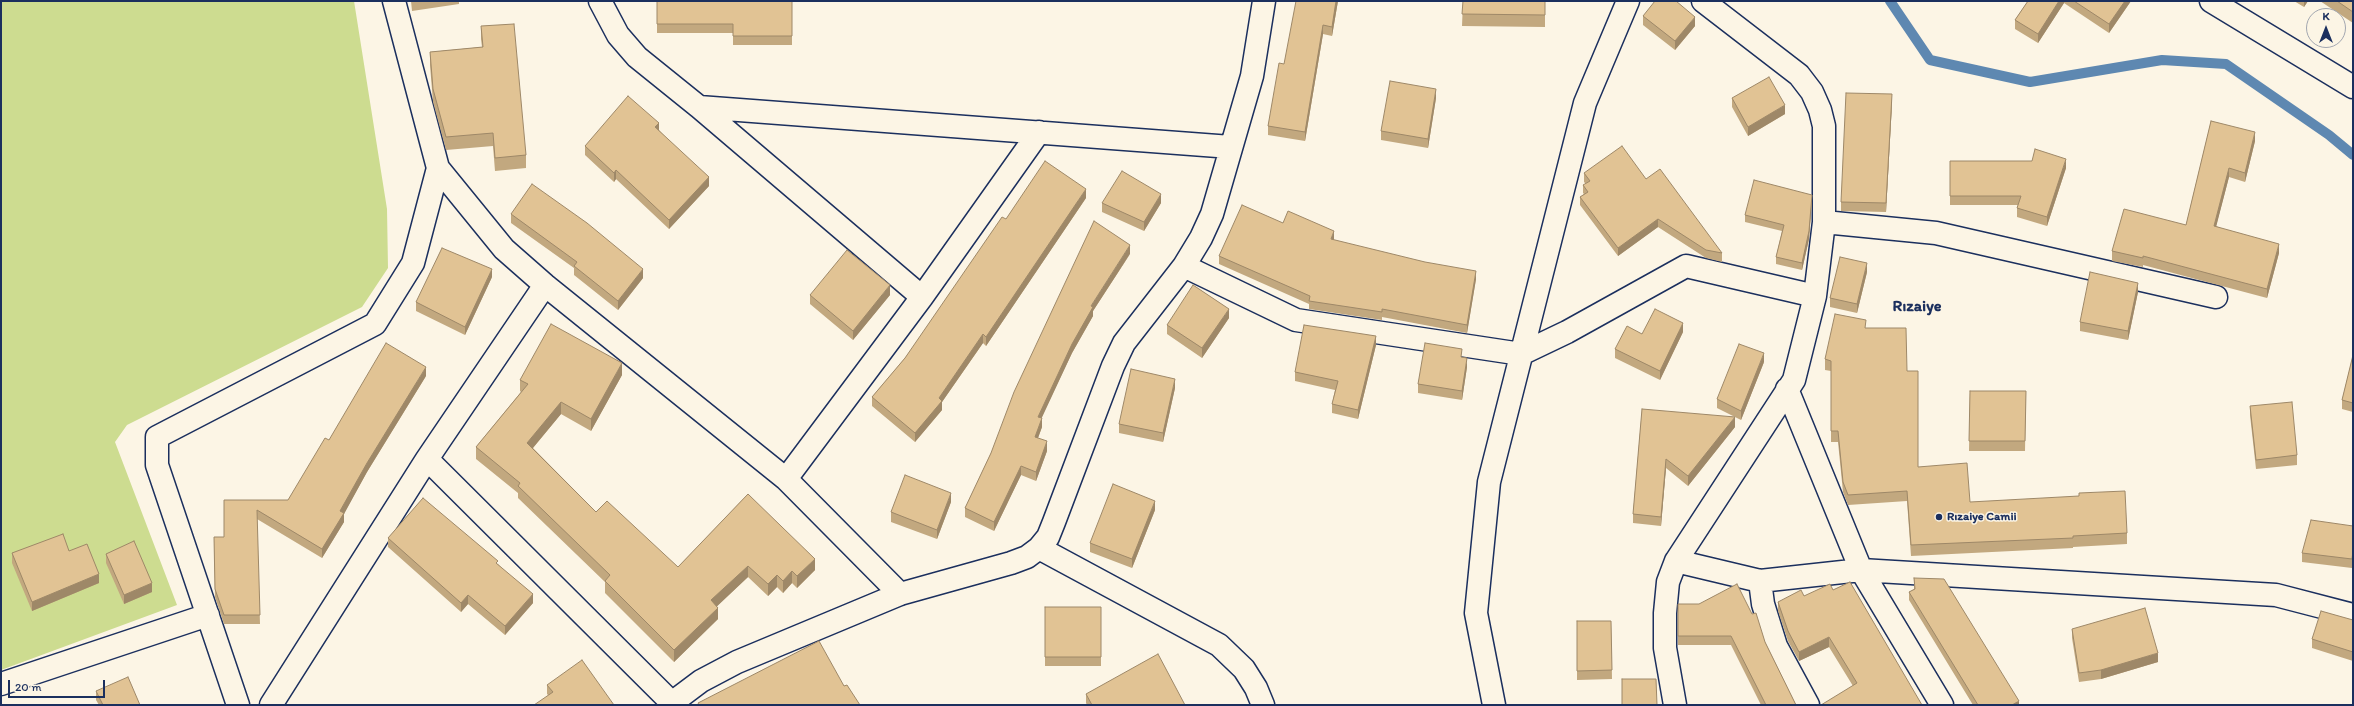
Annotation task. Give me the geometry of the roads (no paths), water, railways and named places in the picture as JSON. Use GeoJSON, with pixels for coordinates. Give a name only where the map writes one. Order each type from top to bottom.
{"type":"FeatureCollection","features":[{"type":"Feature","properties":{"kind":"street"},"geometry":{"type":"LineString","coordinates":[[394,1],[438,168],[504,249],[545,285],[786,478],[900,594]]}},
{"type":"Feature","properties":{"kind":"street"},"geometry":{"type":"LineString","coordinates":[[600,1],[618,35],[637,57],[699,107],[922,297]]}},
{"type":"Feature","properties":{"kind":"street"},"geometry":{"type":"LineString","coordinates":[[427,459],[670,704],[701,681],[737,662],[900,594],[1011,564],[1027,557],[1039,548],[1048,537],[1113,366],[1122,349],[1184,266],[1201,238],[1212,214],[1252,76],[1264,1]]}},
{"type":"Feature","properties":{"kind":"street"},"geometry":{"type":"LineString","coordinates":[[1494,705],[1476,613],[1489,482],[1584,103],[1628,1]]}},
{"type":"Feature","properties":{"kind":"street"},"geometry":{"type":"LineString","coordinates":[[1675,705],[1665,648],[1665,614],[1668,582],[1676,561],[1786,389],[1794,380],[1815,296],[1824,222],[1824,126],[1820,110],[1812,92],[1799,75],[1702,1]]}},
{"type":"Feature","properties":{"kind":"street"},"geometry":{"type":"LineString","coordinates":[[2211,1],[2353,87]]}},
{"type":"Feature","properties":{"kind":"street"},"geometry":{"type":"LineString","coordinates":[[699,107],[1231,147]]}},
{"type":"Feature","properties":{"kind":"street"},"geometry":{"type":"LineString","coordinates":[[786,478],[922,297],[1039,132]]}},
{"type":"Feature","properties":{"kind":"street"},"geometry":{"type":"LineString","coordinates":[[238,705],[157,465],[157,437],[375,324],[413,263],[438,168]]}},
{"type":"Feature","properties":{"kind":"street"},"geometry":{"type":"LineString","coordinates":[[1824,222],[1936,233],[2216,297]]}},
{"type":"Feature","properties":{"kind":"street"},"geometry":{"type":"LineString","coordinates":[[1184,266],[1296,320],[1521,354],[1566,332],[1686,266],[1815,296]]}},
{"type":"Feature","properties":{"kind":"street"},"geometry":{"type":"LineString","coordinates":[[271,705],[427,459],[545,285]]}},
{"type":"Feature","properties":{"kind":"street"},"geometry":{"type":"LineString","coordinates":[[1786,389],[1861,570],[1942,705]]}},
{"type":"Feature","properties":{"kind":"street"},"geometry":{"type":"LineString","coordinates":[[1039,548],[1219,645],[1244,669],[1256,688],[1263,705]]}},
{"type":"Feature","properties":{"kind":"street"},"geometry":{"type":"LineString","coordinates":[[1676,561],[1760,581],[1861,570],[2276,595],[2353,615]]}},
{"type":"Feature","properties":{"kind":"street"},"geometry":{"type":"LineString","coordinates":[[1760,581],[1763,604],[1776,646],[1808,705]]}},
{"type":"Feature","properties":{"kind":"street"},"geometry":{"type":"LineString","coordinates":[[1,684],[208,615]]}},
{"type":"Feature","properties":{"kind":"waterway"},"geometry":{"type":"LineString","coordinates":[[1890,1],[1930,60],[2030,82],[2162,60],[2226,64],[2329,135],[2353,155]]}},
{"type":"Feature","properties":{"kind":"place","name":"Rızaiye Camii"},"geometry":{"type":"Point","coordinates":[1939,517]}},
{"type":"Feature","properties":{"kind":"district","name":"Rızaiye"},"geometry":{"type":"Point","coordinates":[1917,307]}}]}
